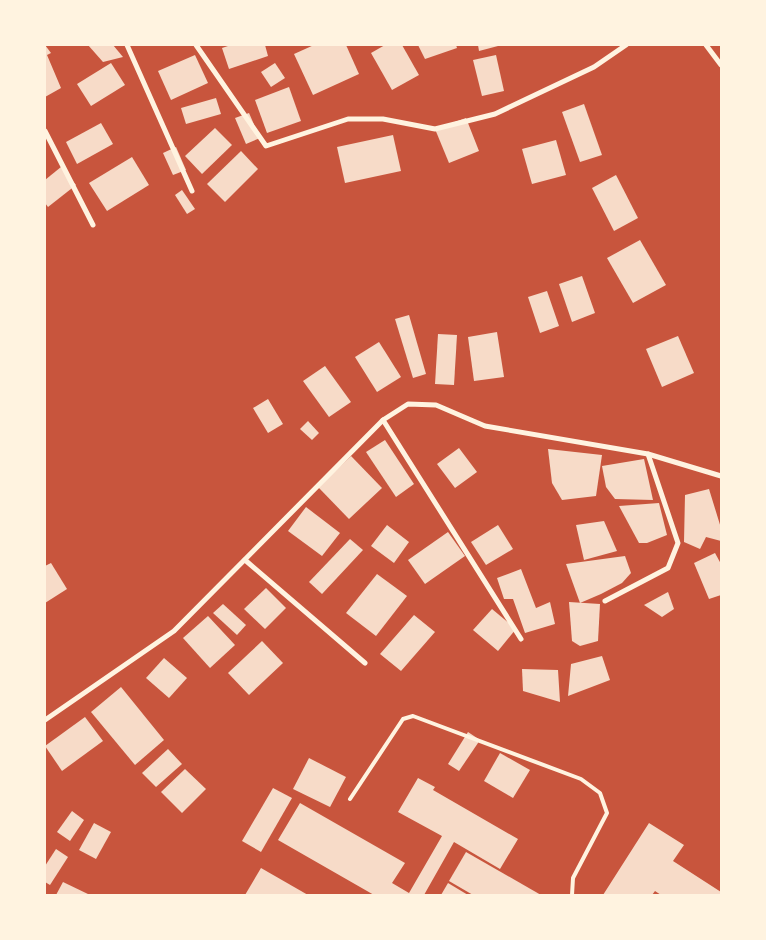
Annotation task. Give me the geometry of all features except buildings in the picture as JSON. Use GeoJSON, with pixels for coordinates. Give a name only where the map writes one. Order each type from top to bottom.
{"type":"FeatureCollection","features":[{"type":"Feature","properties":{"kind":"street"},"geometry":{"type":"LineString","coordinates":[[127,45],[192,191]]}},
{"type":"Feature","properties":{"kind":"street"},"geometry":{"type":"LineString","coordinates":[[196,45],[266,146],[348,119],[383,119],[436,129],[494,114],[594,67],[626,45]]}},
{"type":"Feature","properties":{"kind":"street"},"geometry":{"type":"LineString","coordinates":[[706,45],[721,65]]}},
{"type":"Feature","properties":{"kind":"street"},"geometry":{"type":"LineString","coordinates":[[45,131],[93,226]]}},
{"type":"Feature","properties":{"kind":"street"},"geometry":{"type":"LineString","coordinates":[[45,720],[174,631],[383,420],[408,404],[436,405],[485,426],[648,454],[721,476]]}},
{"type":"Feature","properties":{"kind":"street"},"geometry":{"type":"LineString","coordinates":[[383,420],[521,639]]}},
{"type":"Feature","properties":{"kind":"street"},"geometry":{"type":"LineString","coordinates":[[605,601],[668,568],[678,543],[648,454]]}},
{"type":"Feature","properties":{"kind":"street"},"geometry":{"type":"LineString","coordinates":[[245,560],[366,663]]}},
{"type":"Feature","properties":{"kind":"lane"},"geometry":{"type":"LineString","coordinates":[[350,799],[403,719],[413,716],[581,779],[600,793],[607,813],[573,878],[572,895]]}}]}
